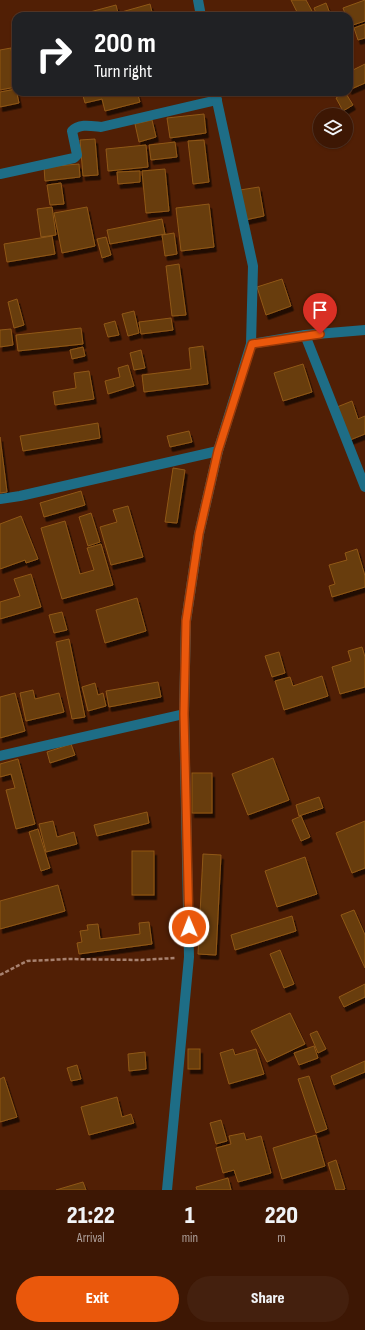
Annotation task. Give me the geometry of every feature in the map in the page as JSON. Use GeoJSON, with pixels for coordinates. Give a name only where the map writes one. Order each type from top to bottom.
{"type":"FeatureCollection","features":[{"type":"Feature","properties":{"kind":"street"},"geometry":{"type":"LineString","coordinates":[[198,0],[200,12]]}},
{"type":"Feature","properties":{"kind":"street"},"geometry":{"type":"LineString","coordinates":[[0,174],[74,158],[77,155],[72,130],[75,128],[85,126],[101,127],[216,96],[253,266],[252,344],[218,451],[199,534],[186,621],[184,714],[190,957],[167,1190]]}},
{"type":"Feature","properties":{"kind":"street"},"geometry":{"type":"LineString","coordinates":[[252,344],[305,336],[365,330]]}},
{"type":"Feature","properties":{"kind":"street"},"geometry":{"type":"LineString","coordinates":[[305,336],[365,488]]}},
{"type":"Feature","properties":{"kind":"street"},"geometry":{"type":"LineString","coordinates":[[0,499],[20,496],[218,451]]}},
{"type":"Feature","properties":{"kind":"street"},"geometry":{"type":"LineString","coordinates":[[0,756],[184,714]]}},
{"type":"Feature","properties":{"kind":"path"},"geometry":{"type":"LineString","coordinates":[[0,975],[27,961],[69,959],[141,960],[190,957]]}},
{"type":"Feature","properties":{"kind":"building"},"geometry":{"type":"Polygon","coordinates":[[[291,0],[306,0],[312,11],[309,12],[297,12],[291,0]]]}},
{"type":"Feature","properties":{"kind":"building"},"geometry":{"type":"Polygon","coordinates":[[[365,0],[365,21],[353,25],[353,12],[344,12],[343,8],[365,0]]]}},
{"type":"Feature","properties":{"kind":"building"},"geometry":{"type":"Polygon","coordinates":[[[326,3],[329,12],[316,12],[314,8],[326,3]]]}},
{"type":"Feature","properties":{"kind":"building"},"geometry":{"type":"Polygon","coordinates":[[[150,4],[152,12],[122,12],[150,4]]]}},
{"type":"Feature","properties":{"kind":"building"},"geometry":{"type":"Polygon","coordinates":[[[116,5],[118,12],[90,12],[116,5]]]}},
{"type":"Feature","properties":{"kind":"building"},"geometry":{"type":"Polygon","coordinates":[[[365,24],[365,38],[358,40],[354,28],[365,24]]]}},
{"type":"Feature","properties":{"kind":"building"},"geometry":{"type":"Polygon","coordinates":[[[11,48],[12,88],[0,90],[0,50],[11,48]]]}},
{"type":"Feature","properties":{"kind":"building"},"geometry":{"type":"Polygon","coordinates":[[[365,64],[365,83],[353,88],[353,70],[365,64]]]}},
{"type":"Feature","properties":{"kind":"building"},"geometry":{"type":"Polygon","coordinates":[[[12,90],[12,96],[18,96],[19,103],[0,107],[0,92],[12,90]]]}},
{"type":"Feature","properties":{"kind":"building"},"geometry":{"type":"Polygon","coordinates":[[[83,96],[138,96],[140,102],[105,111],[102,99],[85,103],[83,96]]]}},
{"type":"Feature","properties":{"kind":"building"},"geometry":{"type":"Polygon","coordinates":[[[339,96],[347,96],[353,105],[348,108],[341,108],[336,98],[339,96]]]}},
{"type":"Feature","properties":{"kind":"building"},"geometry":{"type":"Polygon","coordinates":[[[204,114],[206,133],[170,138],[167,118],[204,114]]]}},
{"type":"Feature","properties":{"kind":"building"},"geometry":{"type":"Polygon","coordinates":[[[152,120],[156,137],[139,142],[135,124],[152,120]]]}},
{"type":"Feature","properties":{"kind":"building"},"geometry":{"type":"Polygon","coordinates":[[[95,139],[98,175],[83,176],[80,140],[95,139]]]}},
{"type":"Feature","properties":{"kind":"building"},"geometry":{"type":"Polygon","coordinates":[[[204,140],[209,182],[193,184],[188,141],[204,140]]]}},
{"type":"Feature","properties":{"kind":"building"},"geometry":{"type":"Polygon","coordinates":[[[175,142],[177,157],[151,160],[149,145],[175,142]]]}},
{"type":"Feature","properties":{"kind":"building"},"geometry":{"type":"Polygon","coordinates":[[[146,145],[148,167],[108,171],[106,149],[146,145]]]}},
{"type":"Feature","properties":{"kind":"building"},"geometry":{"type":"Polygon","coordinates":[[[79,164],[80,177],[45,181],[44,167],[79,164]]]}},
{"type":"Feature","properties":{"kind":"building"},"geometry":{"type":"Polygon","coordinates":[[[165,169],[169,211],[146,213],[142,171],[165,169]]]}},
{"type":"Feature","properties":{"kind":"building"},"geometry":{"type":"Polygon","coordinates":[[[140,171],[140,182],[118,184],[117,172],[140,171]]]}},
{"type":"Feature","properties":{"kind":"building"},"geometry":{"type":"Polygon","coordinates":[[[61,183],[64,204],[50,205],[47,185],[61,183]]]}},
{"type":"Feature","properties":{"kind":"building"},"geometry":{"type":"Polygon","coordinates":[[[259,187],[264,216],[245,220],[240,190],[259,187]]]}},
{"type":"Feature","properties":{"kind":"building"},"geometry":{"type":"Polygon","coordinates":[[[209,204],[214,247],[181,251],[176,208],[209,204]]]}},
{"type":"Feature","properties":{"kind":"building"},"geometry":{"type":"Polygon","coordinates":[[[52,207],[56,235],[41,237],[37,209],[52,207]]]}},
{"type":"Feature","properties":{"kind":"building"},"geometry":{"type":"Polygon","coordinates":[[[87,207],[95,246],[62,253],[54,213],[87,207]]]}},
{"type":"Feature","properties":{"kind":"building"},"geometry":{"type":"Polygon","coordinates":[[[162,219],[165,234],[110,244],[107,230],[162,219]]]}},
{"type":"Feature","properties":{"kind":"building"},"geometry":{"type":"Polygon","coordinates":[[[174,233],[177,254],[165,256],[162,235],[174,233]]]}},
{"type":"Feature","properties":{"kind":"building"},"geometry":{"type":"Polygon","coordinates":[[[52,236],[55,254],[7,262],[4,244],[52,236]]]}},
{"type":"Feature","properties":{"kind":"building"},"geometry":{"type":"Polygon","coordinates":[[[106,237],[111,255],[102,258],[97,239],[106,237]]]}},
{"type":"Feature","properties":{"kind":"building"},"geometry":{"type":"Polygon","coordinates":[[[179,264],[186,315],[172,316],[166,266],[179,264]]]}},
{"type":"Feature","properties":{"kind":"building"},"geometry":{"type":"Polygon","coordinates":[[[282,279],[291,306],[266,315],[257,287],[282,279]]]}},
{"type":"Feature","properties":{"kind":"building"},"geometry":{"type":"Polygon","coordinates":[[[17,299],[24,325],[14,328],[8,302],[17,299]]]}},
{"type":"Feature","properties":{"kind":"building"},"geometry":{"type":"Polygon","coordinates":[[[134,311],[139,333],[128,336],[122,314],[134,311]]]}},
{"type":"Feature","properties":{"kind":"building"},"geometry":{"type":"Polygon","coordinates":[[[171,318],[173,330],[141,334],[139,322],[171,318]]]}},
{"type":"Feature","properties":{"kind":"building"},"geometry":{"type":"Polygon","coordinates":[[[115,321],[119,335],[108,337],[104,324],[115,321]]]}},
{"type":"Feature","properties":{"kind":"building"},"geometry":{"type":"Polygon","coordinates":[[[81,328],[83,344],[18,351],[16,335],[81,328]]]}},
{"type":"Feature","properties":{"kind":"building"},"geometry":{"type":"Polygon","coordinates":[[[11,329],[13,345],[0,347],[0,330],[11,329]]]}},
{"type":"Feature","properties":{"kind":"building"},"geometry":{"type":"Polygon","coordinates":[[[203,346],[208,384],[144,392],[142,375],[191,369],[189,348],[203,346]]]}},
{"type":"Feature","properties":{"kind":"building"},"geometry":{"type":"Polygon","coordinates":[[[83,347],[85,356],[72,359],[70,350],[83,347]]]}},
{"type":"Feature","properties":{"kind":"building"},"geometry":{"type":"Polygon","coordinates":[[[141,350],[145,368],[134,370],[130,353],[141,350]]]}},
{"type":"Feature","properties":{"kind":"building"},"geometry":{"type":"Polygon","coordinates":[[[303,364],[312,392],[283,401],[274,373],[303,364]]]}},
{"type":"Feature","properties":{"kind":"building"},"geometry":{"type":"Polygon","coordinates":[[[128,365],[134,386],[108,394],[105,381],[120,377],[118,368],[128,365]]]}},
{"type":"Feature","properties":{"kind":"building"},"geometry":{"type":"Polygon","coordinates":[[[89,371],[94,399],[55,405],[53,392],[76,388],[74,373],[89,371]]]}},
{"type":"Feature","properties":{"kind":"building"},"geometry":{"type":"Polygon","coordinates":[[[352,401],[358,419],[365,416],[365,434],[350,440],[337,407],[352,401]]]}},
{"type":"Feature","properties":{"kind":"building"},"geometry":{"type":"Polygon","coordinates":[[[98,423],[100,438],[23,451],[20,436],[98,423]]]}},
{"type":"Feature","properties":{"kind":"building"},"geometry":{"type":"Polygon","coordinates":[[[189,431],[192,442],[170,447],[167,436],[189,431]]]}},
{"type":"Feature","properties":{"kind":"building"},"geometry":{"type":"Polygon","coordinates":[[[0,437],[7,492],[0,493],[0,437]]]}},
{"type":"Feature","properties":{"kind":"building"},"geometry":{"type":"Polygon","coordinates":[[[173,468],[185,470],[177,523],[165,522],[173,468]]]}},
{"type":"Feature","properties":{"kind":"building"},"geometry":{"type":"Polygon","coordinates":[[[81,491],[85,505],[44,517],[40,503],[81,491]]]}},
{"type":"Feature","properties":{"kind":"building"},"geometry":{"type":"Polygon","coordinates":[[[128,506],[143,557],[111,565],[100,527],[117,522],[113,510],[128,506]]]}},
{"type":"Feature","properties":{"kind":"building"},"geometry":{"type":"Polygon","coordinates":[[[91,513],[100,542],[88,546],[79,517],[91,513]]]}},
{"type":"Feature","properties":{"kind":"building"},"geometry":{"type":"Polygon","coordinates":[[[21,516],[38,559],[26,563],[25,560],[0,569],[0,524],[21,516]]]}},
{"type":"Feature","properties":{"kind":"building"},"geometry":{"type":"Polygon","coordinates":[[[65,521],[80,574],[94,570],[87,548],[101,544],[113,585],[62,599],[41,528],[65,521]]]}},
{"type":"Feature","properties":{"kind":"building"},"geometry":{"type":"Polygon","coordinates":[[[357,549],[365,576],[365,587],[332,597],[329,586],[335,584],[329,565],[347,560],[345,553],[357,549]]]}},
{"type":"Feature","properties":{"kind":"building"},"geometry":{"type":"Polygon","coordinates":[[[31,574],[41,607],[0,619],[0,602],[20,596],[14,579],[31,574]]]}},
{"type":"Feature","properties":{"kind":"building"},"geometry":{"type":"Polygon","coordinates":[[[137,598],[146,631],[105,643],[96,610],[137,598]]]}},
{"type":"Feature","properties":{"kind":"building"},"geometry":{"type":"Polygon","coordinates":[[[62,612],[67,630],[54,633],[49,615],[62,612]]]}},
{"type":"Feature","properties":{"kind":"building"},"geometry":{"type":"Polygon","coordinates":[[[69,639],[85,717],[72,719],[56,642],[69,639]]]}},
{"type":"Feature","properties":{"kind":"building"},"geometry":{"type":"Polygon","coordinates":[[[362,647],[365,657],[365,687],[340,694],[332,667],[351,661],[348,651],[362,647]]]}},
{"type":"Feature","properties":{"kind":"building"},"geometry":{"type":"Polygon","coordinates":[[[279,652],[285,673],[272,677],[265,656],[279,652]]]}},
{"type":"Feature","properties":{"kind":"building"},"geometry":{"type":"Polygon","coordinates":[[[322,676],[328,696],[284,710],[275,681],[290,677],[293,686],[322,676]]]}},
{"type":"Feature","properties":{"kind":"building"},"geometry":{"type":"Polygon","coordinates":[[[158,682],[161,697],[109,707],[106,691],[158,682]]]}},
{"type":"Feature","properties":{"kind":"building"},"geometry":{"type":"Polygon","coordinates":[[[95,683],[98,695],[103,693],[106,706],[88,711],[82,687],[95,683]]]}},
{"type":"Feature","properties":{"kind":"building"},"geometry":{"type":"Polygon","coordinates":[[[33,690],[35,699],[59,693],[64,712],[26,721],[20,693],[33,690]]]}},
{"type":"Feature","properties":{"kind":"building"},"geometry":{"type":"Polygon","coordinates":[[[15,693],[25,731],[0,738],[0,697],[15,693]]]}},
{"type":"Feature","properties":{"kind":"building"},"geometry":{"type":"Polygon","coordinates":[[[71,744],[75,755],[50,763],[47,752],[71,744]]]}},
{"type":"Feature","properties":{"kind":"building"},"geometry":{"type":"Polygon","coordinates":[[[273,758],[289,800],[248,815],[232,774],[273,758]]]}},
{"type":"Feature","properties":{"kind":"building"},"geometry":{"type":"Polygon","coordinates":[[[18,759],[35,824],[16,829],[6,790],[15,788],[11,774],[0,777],[0,764],[18,759]]]}},
{"type":"Feature","properties":{"kind":"building"},"geometry":{"type":"Polygon","coordinates":[[[192,773],[212,773],[212,813],[192,813],[192,773]]]}},
{"type":"Feature","properties":{"kind":"building"},"geometry":{"type":"Polygon","coordinates":[[[319,797],[323,808],[299,816],[296,805],[319,797]]]}},
{"type":"Feature","properties":{"kind":"building"},"geometry":{"type":"Polygon","coordinates":[[[147,812],[149,823],[97,836],[94,825],[147,812]]]}},
{"type":"Feature","properties":{"kind":"building"},"geometry":{"type":"Polygon","coordinates":[[[301,816],[310,837],[301,841],[292,820],[301,816]]]}},
{"type":"Feature","properties":{"kind":"building"},"geometry":{"type":"Polygon","coordinates":[[[53,821],[57,837],[74,832],[77,844],[46,852],[39,824],[53,821]]]}},
{"type":"Feature","properties":{"kind":"building"},"geometry":{"type":"Polygon","coordinates":[[[365,821],[365,868],[352,873],[336,833],[365,821]]]}},
{"type":"Feature","properties":{"kind":"building"},"geometry":{"type":"Polygon","coordinates":[[[38,829],[50,868],[41,871],[29,832],[38,829]]]}},
{"type":"Feature","properties":{"kind":"building"},"geometry":{"type":"Polygon","coordinates":[[[132,851],[154,851],[154,895],[132,895],[132,851]]]}},
{"type":"Feature","properties":{"kind":"building"},"geometry":{"type":"Polygon","coordinates":[[[203,854],[221,855],[216,955],[198,954],[203,854]]]}},
{"type":"Feature","properties":{"kind":"building"},"geometry":{"type":"Polygon","coordinates":[[[305,857],[317,894],[277,907],[265,871],[305,857]]]}},
{"type":"Feature","properties":{"kind":"building"},"geometry":{"type":"Polygon","coordinates":[[[58,885],[65,911],[0,929],[0,901],[58,885]]]}},
{"type":"Feature","properties":{"kind":"building"},"geometry":{"type":"Polygon","coordinates":[[[354,910],[365,935],[365,968],[341,915],[354,910]]]}},
{"type":"Feature","properties":{"kind":"building"},"geometry":{"type":"Polygon","coordinates":[[[292,916],[296,931],[235,950],[231,935],[292,916]]]}},
{"type":"Feature","properties":{"kind":"building"},"geometry":{"type":"Polygon","coordinates":[[[149,922],[152,944],[79,954],[77,943],[82,942],[80,931],[88,930],[87,925],[98,924],[100,939],[140,934],[139,923],[149,922]]]}},
{"type":"Feature","properties":{"kind":"building"},"geometry":{"type":"Polygon","coordinates":[[[280,950],[294,984],[284,988],[270,954],[280,950]]]}},
{"type":"Feature","properties":{"kind":"building"},"geometry":{"type":"Polygon","coordinates":[[[365,984],[365,997],[344,1007],[339,997],[365,984]]]}},
{"type":"Feature","properties":{"kind":"building"},"geometry":{"type":"Polygon","coordinates":[[[290,1013],[305,1044],[267,1062],[251,1031],[290,1013]]]}},
{"type":"Feature","properties":{"kind":"building"},"geometry":{"type":"Polygon","coordinates":[[[317,1031],[326,1049],[318,1053],[310,1034],[317,1031]]]}},
{"type":"Feature","properties":{"kind":"building"},"geometry":{"type":"Polygon","coordinates":[[[314,1046],[318,1058],[299,1065],[294,1053],[314,1046]]]}},
{"type":"Feature","properties":{"kind":"building"},"geometry":{"type":"Polygon","coordinates":[[[188,1049],[200,1049],[200,1069],[188,1069],[188,1049]]]}},
{"type":"Feature","properties":{"kind":"building"},"geometry":{"type":"Polygon","coordinates":[[[233,1049],[235,1055],[256,1049],[264,1074],[229,1084],[220,1053],[233,1049]]]}},
{"type":"Feature","properties":{"kind":"building"},"geometry":{"type":"Polygon","coordinates":[[[145,1052],[146,1069],[129,1071],[128,1054],[145,1052]]]}},
{"type":"Feature","properties":{"kind":"building"},"geometry":{"type":"Polygon","coordinates":[[[365,1061],[365,1072],[334,1085],[331,1076],[365,1061]]]}},
{"type":"Feature","properties":{"kind":"building"},"geometry":{"type":"Polygon","coordinates":[[[77,1065],[81,1079],[71,1081],[67,1068],[77,1065]]]}},
{"type":"Feature","properties":{"kind":"building"},"geometry":{"type":"Polygon","coordinates":[[[309,1076],[327,1129],[316,1133],[298,1079],[309,1076]]]}},
{"type":"Feature","properties":{"kind":"building"},"geometry":{"type":"Polygon","coordinates":[[[4,1077],[17,1117],[0,1122],[0,1079],[4,1077]]]}},
{"type":"Feature","properties":{"kind":"building"},"geometry":{"type":"Polygon","coordinates":[[[117,1097],[122,1117],[131,1114],[134,1123],[89,1135],[81,1107],[117,1097]]]}},
{"type":"Feature","properties":{"kind":"building"},"geometry":{"type":"Polygon","coordinates":[[[221,1120],[227,1141],[216,1144],[210,1123],[221,1120]]]}},
{"type":"Feature","properties":{"kind":"building"},"geometry":{"type":"Polygon","coordinates":[[[244,1133],[246,1140],[261,1136],[271,1173],[238,1182],[234,1170],[223,1173],[216,1148],[231,1144],[229,1136],[244,1133]]]}},
{"type":"Feature","properties":{"kind":"building"},"geometry":{"type":"Polygon","coordinates":[[[316,1135],[325,1166],[282,1179],[273,1148],[316,1135]]]}},
{"type":"Feature","properties":{"kind":"building"},"geometry":{"type":"Polygon","coordinates":[[[336,1160],[345,1189],[342,1190],[336,1190],[328,1163],[336,1160]]]}},
{"type":"Feature","properties":{"kind":"building"},"geometry":{"type":"Polygon","coordinates":[[[228,1178],[231,1190],[197,1190],[196,1187],[228,1178]]]}},
{"type":"Feature","properties":{"kind":"building"},"geometry":{"type":"Polygon","coordinates":[[[83,1182],[86,1190],[56,1190],[83,1182]]]}},
{"type":"Feature","properties":{"kind":"route"},"geometry":{"type":"LineString","coordinates":[[189,927],[184,714],[186,621],[199,534],[218,451],[252,344],[320,334]]}}]}
